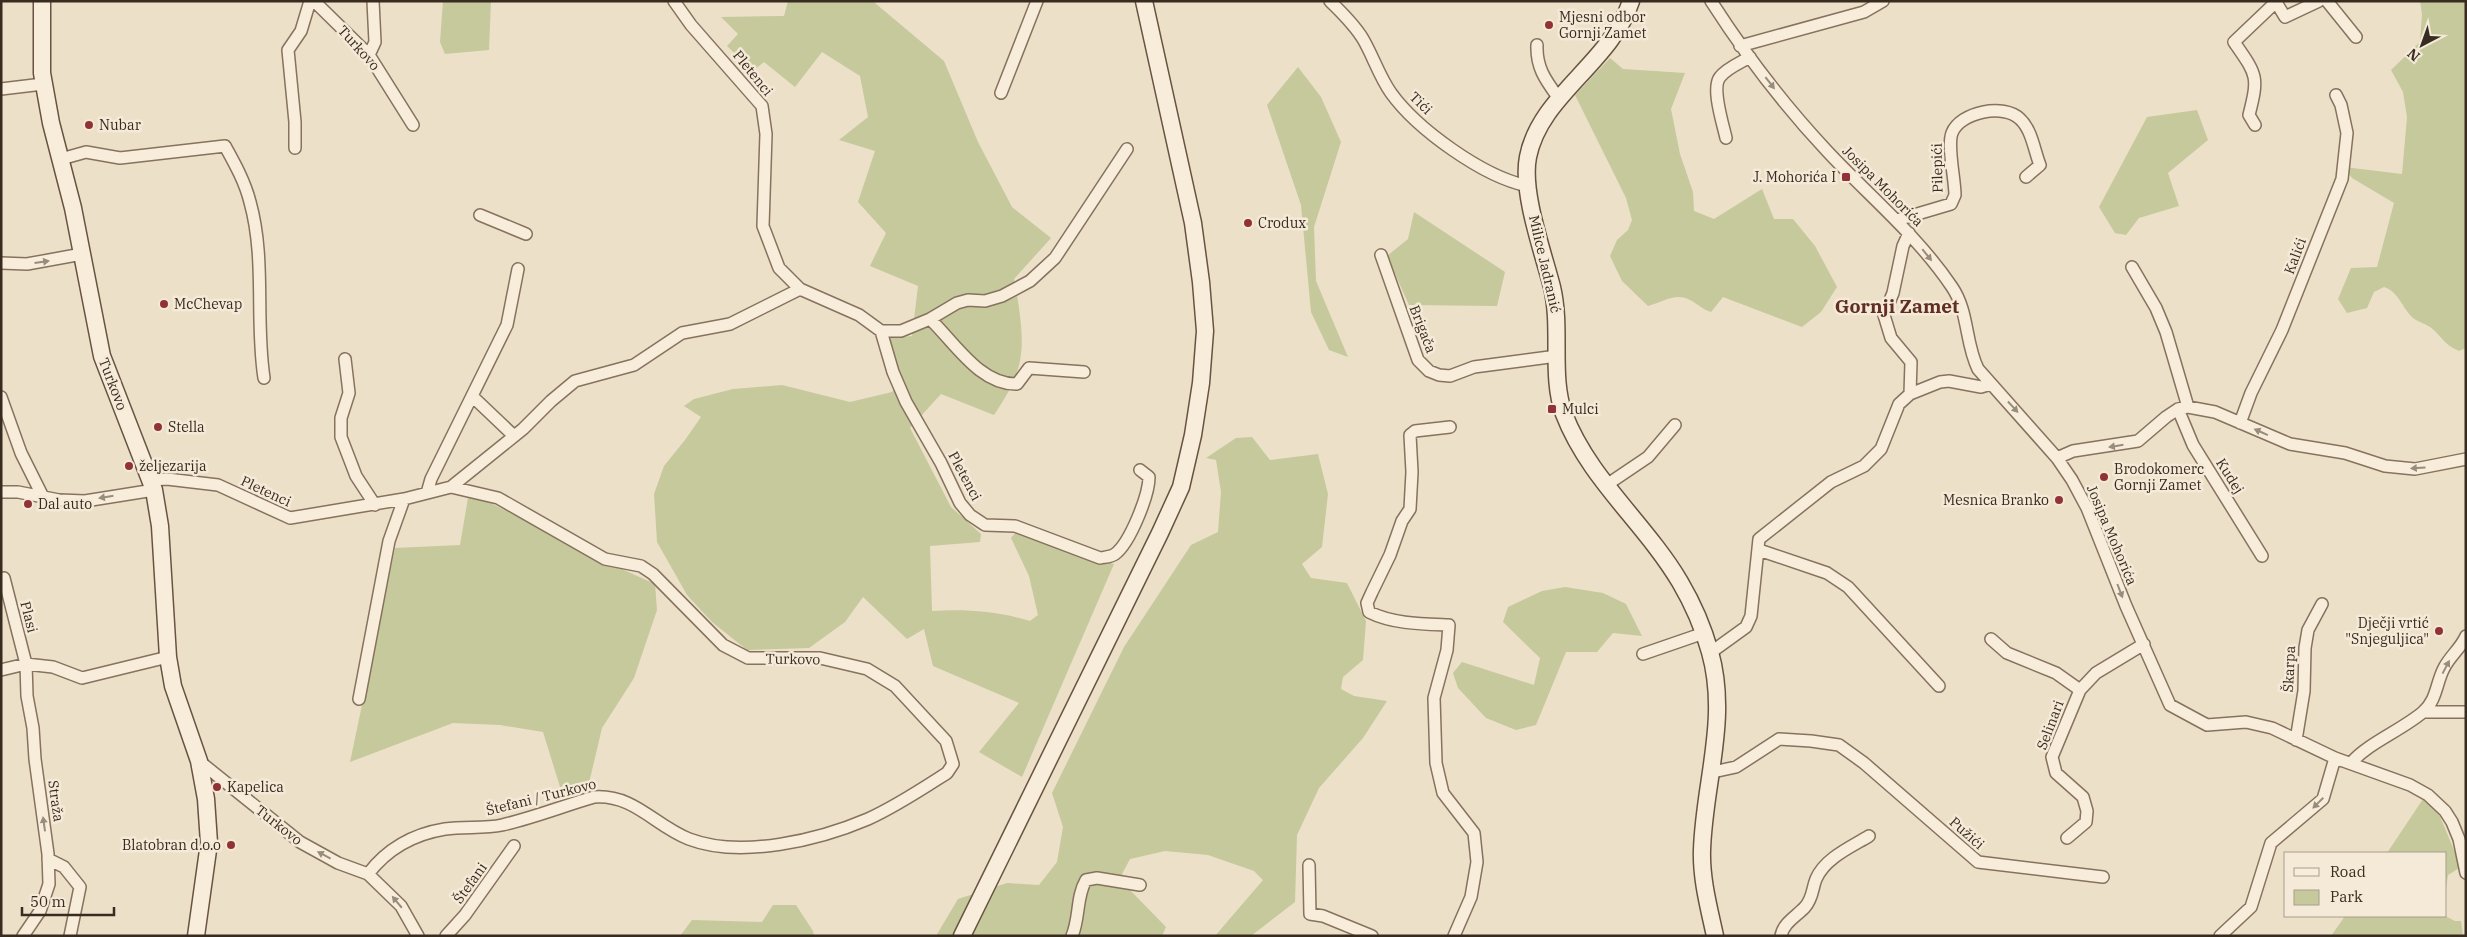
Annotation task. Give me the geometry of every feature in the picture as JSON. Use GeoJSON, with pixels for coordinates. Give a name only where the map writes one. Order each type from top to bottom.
{"type":"FeatureCollection","features":[{"type":"Feature","properties":{"kind":"main road","name":"Turkovo"},"geometry":{"type":"LineString","coordinates":[[42,1],[41,50],[44,84],[82,254],[102,356],[153,485],[160,526],[168,657],[173,686],[199,761],[206,799],[209,843],[201,916],[196,936]]}},
{"type":"Feature","properties":{"kind":"main road"},"geometry":{"type":"LineString","coordinates":[[962,936],[1156,541],[1180,488],[1193,436],[1201,383],[1205,331],[1201,282],[1193,223],[1144,1]]}},
{"type":"Feature","properties":{"kind":"main road","name":"Milice Jadranić"},"geometry":{"type":"LineString","coordinates":[[1631,1],[1621,27],[1609,44],[1544,119],[1534,137],[1528,158],[1528,186],[1556,304],[1558,382],[1564,412],[1576,438],[1605,486],[1679,580],[1696,611],[1710,653],[1718,708],[1718,730],[1702,851],[1705,891],[1715,936]]}},
{"type":"Feature","properties":{"kind":"street"},"geometry":{"type":"LineString","coordinates":[[295,148],[295,122],[288,50],[302,31],[310,1]]}},
{"type":"Feature","properties":{"kind":"street","name":"Turkovo"},"geometry":{"type":"LineString","coordinates":[[314,1],[369,54],[413,125]]}},
{"type":"Feature","properties":{"kind":"street"},"geometry":{"type":"LineString","coordinates":[[369,54],[375,42],[372,1]]}},
{"type":"Feature","properties":{"kind":"street","name":"Pletenci"},"geometry":{"type":"LineString","coordinates":[[674,1],[691,24],[762,106],[766,134],[763,226],[779,268],[800,289],[859,315],[881,331],[892,372],[906,402],[941,463],[960,503],[970,515],[985,525],[1016,526],[1100,558],[1114,556],[1125,545],[1149,488],[1149,476],[1140,470]]}},
{"type":"Feature","properties":{"kind":"street"},"geometry":{"type":"LineString","coordinates":[[1001,93],[1037,1]]}},
{"type":"Feature","properties":{"kind":"street","name":"Tići"},"geometry":{"type":"LineString","coordinates":[[1330,1],[1353,25],[1363,39],[1378,73],[1391,93],[1416,121],[1474,163],[1506,180],[1528,186]]}},
{"type":"Feature","properties":{"kind":"street","name":"Josipa Mohorića"},"geometry":{"type":"LineString","coordinates":[[1711,1],[1740,46],[1827,151],[1909,233],[1953,288],[1966,318],[1970,354],[1978,369],[2057,458],[2087,508],[2126,606],[2170,705],[2185,715],[2207,725],[2246,722],[2272,728],[2336,758],[2410,785],[2428,795],[2445,811],[2459,839],[2466,873]]}},
{"type":"Feature","properties":{"kind":"street"},"geometry":{"type":"LineString","coordinates":[[1740,46],[1864,12],[1883,1]]}},
{"type":"Feature","properties":{"kind":"street"},"geometry":{"type":"LineString","coordinates":[[2255,125],[2249,115],[2256,87],[2252,68],[2234,42],[2275,2],[2285,17],[2318,1]]}},
{"type":"Feature","properties":{"kind":"street"},"geometry":{"type":"LineString","coordinates":[[2327,1],[2356,37]]}},
{"type":"Feature","properties":{"kind":"street"},"geometry":{"type":"LineString","coordinates":[[1537,45],[1536,57],[1540,72],[1560,100]]}},
{"type":"Feature","properties":{"kind":"street"},"geometry":{"type":"LineString","coordinates":[[1726,138],[1716,87],[1719,78],[1724,73],[1750,57]]}},
{"type":"Feature","properties":{"kind":"street"},"geometry":{"type":"LineString","coordinates":[[1,89],[44,84]]}},
{"type":"Feature","properties":{"kind":"street","name":"Kalići"},"geometry":{"type":"LineString","coordinates":[[2240,423],[2251,393],[2282,330],[2342,179],[2347,132],[2341,105],[2336,95]]}},
{"type":"Feature","properties":{"kind":"street","name":"Pilepići"},"geometry":{"type":"LineString","coordinates":[[1897,220],[1951,204],[1955,188],[1952,134],[1959,122],[1974,115],[2004,111],[2018,117],[2026,126],[2040,165],[2026,177]]}},
{"type":"Feature","properties":{"kind":"street"},"geometry":{"type":"LineString","coordinates":[[61,159],[86,152],[120,158],[225,146],[240,173],[250,203],[258,244],[259,348],[264,378]]}},
{"type":"Feature","properties":{"kind":"street"},"geometry":{"type":"LineString","coordinates":[[881,331],[901,331],[930,319],[957,303],[968,300],[984,301],[1002,296],[1030,281],[1055,258],[1127,149]]}},
{"type":"Feature","properties":{"kind":"street"},"geometry":{"type":"LineString","coordinates":[[480,215],[526,234]]}},
{"type":"Feature","properties":{"kind":"street"},"geometry":{"type":"LineString","coordinates":[[1909,233],[1903,246],[1893,293],[1884,315],[1890,338],[1911,362],[1910,394]]}},
{"type":"Feature","properties":{"kind":"street"},"geometry":{"type":"LineString","coordinates":[[1,263],[27,264],[82,254]]}},
{"type":"Feature","properties":{"kind":"street","name":"Brigača"},"geometry":{"type":"LineString","coordinates":[[1381,255],[1418,360],[1428,371],[1438,376],[1450,376],[1474,367],[1557,356]]}},
{"type":"Feature","properties":{"kind":"street","name":"Kudej"},"geometry":{"type":"LineString","coordinates":[[2132,267],[2156,308],[2165,330],[2193,445],[2262,556]]}},
{"type":"Feature","properties":{"kind":"street"},"geometry":{"type":"LineString","coordinates":[[427,493],[431,479],[507,325],[518,269]]}},
{"type":"Feature","properties":{"kind":"street","name":"Pletenci"},"geometry":{"type":"LineString","coordinates":[[1,492],[18,492],[42,495],[59,500],[85,501],[167,480],[218,485],[290,518],[404,499],[451,487],[514,436],[575,381],[634,365],[682,333],[730,324],[800,289]]}},
{"type":"Feature","properties":{"kind":"street"},"geometry":{"type":"LineString","coordinates":[[930,319],[951,338],[969,362],[1002,384],[1017,384],[1029,368],[1084,372]]}},
{"type":"Feature","properties":{"kind":"street"},"geometry":{"type":"LineString","coordinates":[[345,358],[349,393],[341,418],[341,437],[356,476],[375,505]]}},
{"type":"Feature","properties":{"kind":"street"},"geometry":{"type":"LineString","coordinates":[[1710,653],[1746,627],[1751,616],[1759,539],[1830,482],[1864,466],[1881,449],[1898,404],[1910,394],[1940,382],[1949,381],[1982,387],[1991,384]]}},
{"type":"Feature","properties":{"kind":"street"},"geometry":{"type":"LineString","coordinates":[[472,396],[514,436]]}},
{"type":"Feature","properties":{"kind":"street"},"geometry":{"type":"LineString","coordinates":[[1,397],[21,453],[42,495]]}},
{"type":"Feature","properties":{"kind":"street"},"geometry":{"type":"LineString","coordinates":[[2057,458],[2073,451],[2138,441],[2183,408],[2215,412],[2290,444],[2345,453],[2385,466],[2415,469],[2466,459]]}},
{"type":"Feature","properties":{"kind":"street"},"geometry":{"type":"LineString","coordinates":[[1605,486],[1648,457],[1675,425]]}},
{"type":"Feature","properties":{"kind":"street"},"geometry":{"type":"LineString","coordinates":[[1450,426],[1415,431],[1410,435],[1412,472],[1410,509],[1398,528],[1390,555],[1367,603],[1369,612],[1379,618],[1449,625],[1448,650],[1434,698],[1436,764],[1443,793],[1474,833],[1477,862],[1471,897],[1454,936]]}},
{"type":"Feature","properties":{"kind":"street","name":"Pletenci"},"geometry":{"type":"LineString","coordinates":[[451,487],[498,498],[605,559],[641,566]]}},
{"type":"Feature","properties":{"kind":"street"},"geometry":{"type":"LineString","coordinates":[[359,699],[389,541],[404,499]]}},
{"type":"Feature","properties":{"kind":"street"},"geometry":{"type":"LineString","coordinates":[[1759,550],[1827,573],[1848,586],[1939,686]]}},
{"type":"Feature","properties":{"kind":"street","name":"Turkovo"},"geometry":{"type":"LineString","coordinates":[[641,566],[653,574],[723,645],[748,658],[820,658],[867,670],[895,686],[946,741],[953,764],[947,772]]}},
{"type":"Feature","properties":{"kind":"street","name":"Plasi"},"geometry":{"type":"LineString","coordinates":[[4,578],[26,664]]}},
{"type":"Feature","properties":{"kind":"street","name":"Škarpa"},"geometry":{"type":"LineString","coordinates":[[2296,740],[2304,692],[2305,648],[2308,630],[2322,604]]}},
{"type":"Feature","properties":{"kind":"street"},"geometry":{"type":"LineString","coordinates":[[1643,654],[1704,633]]}},
{"type":"Feature","properties":{"kind":"street"},"geometry":{"type":"LineString","coordinates":[[2351,763],[2359,753],[2423,712],[2432,702],[2444,667],[2466,636]]}},
{"type":"Feature","properties":{"kind":"street","name":"Selinari"},"geometry":{"type":"LineString","coordinates":[[1991,639],[2007,653],[2056,673],[2080,690]]}},
{"type":"Feature","properties":{"kind":"street","name":"Selinari"},"geometry":{"type":"LineString","coordinates":[[2066,838],[2086,822],[2087,811],[2083,797],[2056,773],[2052,757],[2080,690],[2096,673],[2144,644]]}},
{"type":"Feature","properties":{"kind":"street"},"geometry":{"type":"LineString","coordinates":[[1,670],[26,664],[53,667],[82,678],[168,657]]}},
{"type":"Feature","properties":{"kind":"street","name":"Straža"},"geometry":{"type":"LineString","coordinates":[[23,936],[40,911],[49,884],[48,859],[35,759],[34,728],[27,696],[26,664]]}},
{"type":"Feature","properties":{"kind":"street"},"geometry":{"type":"LineString","coordinates":[[2423,712],[2466,712]]}},
{"type":"Feature","properties":{"kind":"street","name":"Pužići"},"geometry":{"type":"LineString","coordinates":[[1712,772],[1736,766],[1779,739],[1839,745],[1864,763],[1978,862],[2103,877]]}},
{"type":"Feature","properties":{"kind":"street"},"geometry":{"type":"LineString","coordinates":[[2220,936],[2251,907],[2272,843],[2323,799],[2336,758]]}},
{"type":"Feature","properties":{"kind":"street","name":"Turkovo"},"geometry":{"type":"LineString","coordinates":[[199,761],[300,842],[338,863],[368,874]]}},
{"type":"Feature","properties":{"kind":"street","name":"Štefani / Turkovo"},"geometry":{"type":"LineString","coordinates":[[368,874],[378,861],[389,852],[416,837],[446,829],[501,825],[594,797],[609,796],[629,804],[689,839],[717,847],[752,847],[785,843],[828,833],[869,818],[947,772]]}},
{"type":"Feature","properties":{"kind":"street"},"geometry":{"type":"LineString","coordinates":[[1781,936],[1782,929],[1806,906],[1812,896],[1816,879],[1825,864],[1869,836]]}},
{"type":"Feature","properties":{"kind":"street","name":"Štefani"},"geometry":{"type":"LineString","coordinates":[[446,936],[465,915],[514,846]]}},
{"type":"Feature","properties":{"kind":"street"},"geometry":{"type":"LineString","coordinates":[[48,859],[64,867],[80,887],[70,936]]}},
{"type":"Feature","properties":{"kind":"street"},"geometry":{"type":"LineString","coordinates":[[1309,865],[1310,914],[1323,916],[1372,936]]}},
{"type":"Feature","properties":{"kind":"street"},"geometry":{"type":"LineString","coordinates":[[368,874],[401,906],[418,936]]}},
{"type":"Feature","properties":{"kind":"street"},"geometry":{"type":"LineString","coordinates":[[1072,936],[1078,922],[1080,891],[1086,880],[1097,878],[1140,885]]}},
{"type":"Feature","properties":{"kind":"green space"},"geometry":{"type":"Polygon","coordinates":[[[443,1],[491,1],[489,50],[445,54],[440,42],[443,1]]]}},
{"type":"Feature","properties":{"kind":"green space"},"geometry":{"type":"Polygon","coordinates":[[[788,1],[876,1],[875,3],[944,61],[978,142],[1012,207],[1051,238],[1014,279],[1021,327],[1022,346],[1020,362],[1015,378],[994,415],[941,394],[910,428],[951,507],[981,534],[980,542],[930,546],[932,611],[957,610],[981,612],[1006,615],[1030,621],[1038,615],[1029,576],[1011,538],[1016,532],[1114,564],[1022,777],[979,752],[1019,703],[933,666],[924,629],[907,639],[863,597],[845,622],[809,648],[747,650],[712,622],[687,595],[657,542],[654,494],[664,466],[701,417],[684,406],[694,399],[733,389],[782,385],[850,402],[892,392],[900,382],[890,338],[912,336],[918,286],[870,266],[886,233],[858,202],[875,151],[839,140],[868,117],[860,76],[822,52],[795,87],[764,62],[753,71],[727,46],[738,34],[721,17],[784,16],[788,1]]]}},
{"type":"Feature","properties":{"kind":"green space"},"geometry":{"type":"Polygon","coordinates":[[[2420,1],[2466,1],[2466,348],[2459,351],[2446,343],[2430,327],[2413,318],[2397,296],[2389,289],[2384,287],[2374,292],[2367,308],[2347,313],[2338,299],[2351,268],[2377,267],[2394,203],[2352,178],[2344,167],[2402,174],[2407,117],[2403,92],[2391,70],[2420,42],[2422,14],[2420,1]]]}},
{"type":"Feature","properties":{"kind":"green space"},"geometry":{"type":"Polygon","coordinates":[[[1610,58],[1623,69],[1685,73],[1671,109],[1680,154],[1693,192],[1694,211],[1714,219],[1762,189],[1774,219],[1793,219],[1815,246],[1837,287],[1821,312],[1802,327],[1723,297],[1711,312],[1690,300],[1680,297],[1669,298],[1648,306],[1622,281],[1610,256],[1617,240],[1628,230],[1632,220],[1626,198],[1575,95],[1610,58]]]}},
{"type":"Feature","properties":{"kind":"green space"},"geometry":{"type":"Polygon","coordinates":[[[1298,67],[1321,97],[1341,142],[1314,227],[1316,281],[1348,357],[1329,350],[1311,312],[1301,205],[1267,105],[1298,67]]]}},
{"type":"Feature","properties":{"kind":"green space"},"geometry":{"type":"Polygon","coordinates":[[[2197,110],[2208,140],[2168,173],[2179,206],[2139,218],[2126,235],[2115,233],[2099,207],[2147,117],[2197,110]]]}},
{"type":"Feature","properties":{"kind":"green space"},"geometry":{"type":"Polygon","coordinates":[[[1414,212],[1505,272],[1497,306],[1409,305],[1387,256],[1408,239],[1414,212]]]}},
{"type":"Feature","properties":{"kind":"green space"},"geometry":{"type":"Polygon","coordinates":[[[1252,437],[1270,460],[1318,454],[1328,494],[1322,547],[1302,564],[1311,578],[1347,583],[1366,621],[1363,660],[1343,677],[1341,689],[1354,696],[1387,701],[1363,738],[1319,788],[1297,835],[1295,902],[1251,936],[1215,936],[1263,880],[1254,871],[1208,855],[1165,851],[1130,859],[1122,874],[1128,888],[1166,927],[1162,936],[936,936],[958,899],[1007,883],[1039,885],[1057,862],[1063,827],[1052,793],[1124,647],[1191,545],[1218,532],[1221,492],[1216,460],[1206,458],[1236,438],[1252,437]]]}},
{"type":"Feature","properties":{"kind":"green space"},"geometry":{"type":"Polygon","coordinates":[[[469,492],[604,561],[655,584],[657,610],[634,678],[602,728],[589,783],[576,795],[561,790],[543,732],[500,725],[453,723],[350,762],[395,548],[460,545],[469,492]]]}},
{"type":"Feature","properties":{"kind":"green space"},"geometry":{"type":"Polygon","coordinates":[[[1565,587],[1603,593],[1626,604],[1642,636],[1613,633],[1597,652],[1566,652],[1536,725],[1516,730],[1486,718],[1458,688],[1453,673],[1462,662],[1534,685],[1540,658],[1503,622],[1508,607],[1542,591],[1565,587]]]}},
{"type":"Feature","properties":{"kind":"green space"},"geometry":{"type":"Polygon","coordinates":[[[2423,799],[2439,814],[2461,867],[2448,875],[2447,882],[2447,852],[2388,852],[2423,799]]]}},
{"type":"Feature","properties":{"kind":"green space"},"geometry":{"type":"Polygon","coordinates":[[[773,905],[796,905],[813,931],[814,936],[680,936],[692,920],[762,922],[773,905]]]}},
{"type":"Feature","properties":{"kind":"green space"},"geometry":{"type":"Polygon","coordinates":[[[2344,917],[2447,917],[2455,921],[2461,921],[2463,936],[2331,936],[2344,917]]]}},
{"type":"Feature","properties":{"kind":"place","name":"Mjesni odbor Gornji Zamet"},"geometry":{"type":"Point","coordinates":[1549,25]}},
{"type":"Feature","properties":{"kind":"place","name":"Nubar"},"geometry":{"type":"Point","coordinates":[89,125]}},
{"type":"Feature","properties":{"kind":"place","name":"J. Mohorića I"},"geometry":{"type":"Point","coordinates":[1846,177]}},
{"type":"Feature","properties":{"kind":"place","name":"Crodux"},"geometry":{"type":"Point","coordinates":[1248,223]}},
{"type":"Feature","properties":{"kind":"place","name":"McChevap"},"geometry":{"type":"Point","coordinates":[164,304]}},
{"type":"Feature","properties":{"kind":"place","name":"Mulci"},"geometry":{"type":"Point","coordinates":[1552,409]}},
{"type":"Feature","properties":{"kind":"place","name":"Stella"},"geometry":{"type":"Point","coordinates":[158,427]}},
{"type":"Feature","properties":{"kind":"place","name":"željezarija"},"geometry":{"type":"Point","coordinates":[129,466]}},
{"type":"Feature","properties":{"kind":"place","name":"Brodokomerc Gornji Zamet"},"geometry":{"type":"Point","coordinates":[2104,477]}},
{"type":"Feature","properties":{"kind":"place","name":"Mesnica Branko"},"geometry":{"type":"Point","coordinates":[2059,500]}},
{"type":"Feature","properties":{"kind":"place","name":"Dal auto"},"geometry":{"type":"Point","coordinates":[28,504]}},
{"type":"Feature","properties":{"kind":"place","name":"Dječji vrtić \"Snjeguljica\""},"geometry":{"type":"Point","coordinates":[2439,631]}},
{"type":"Feature","properties":{"kind":"place","name":"Kapelica"},"geometry":{"type":"Point","coordinates":[217,787]}},
{"type":"Feature","properties":{"kind":"place","name":"Blatobran d.o.o"},"geometry":{"type":"Point","coordinates":[231,845]}},
{"type":"Feature","properties":{"kind":"district","name":"Gornji Zamet"},"geometry":{"type":"Point","coordinates":[1897,306]}}]}
